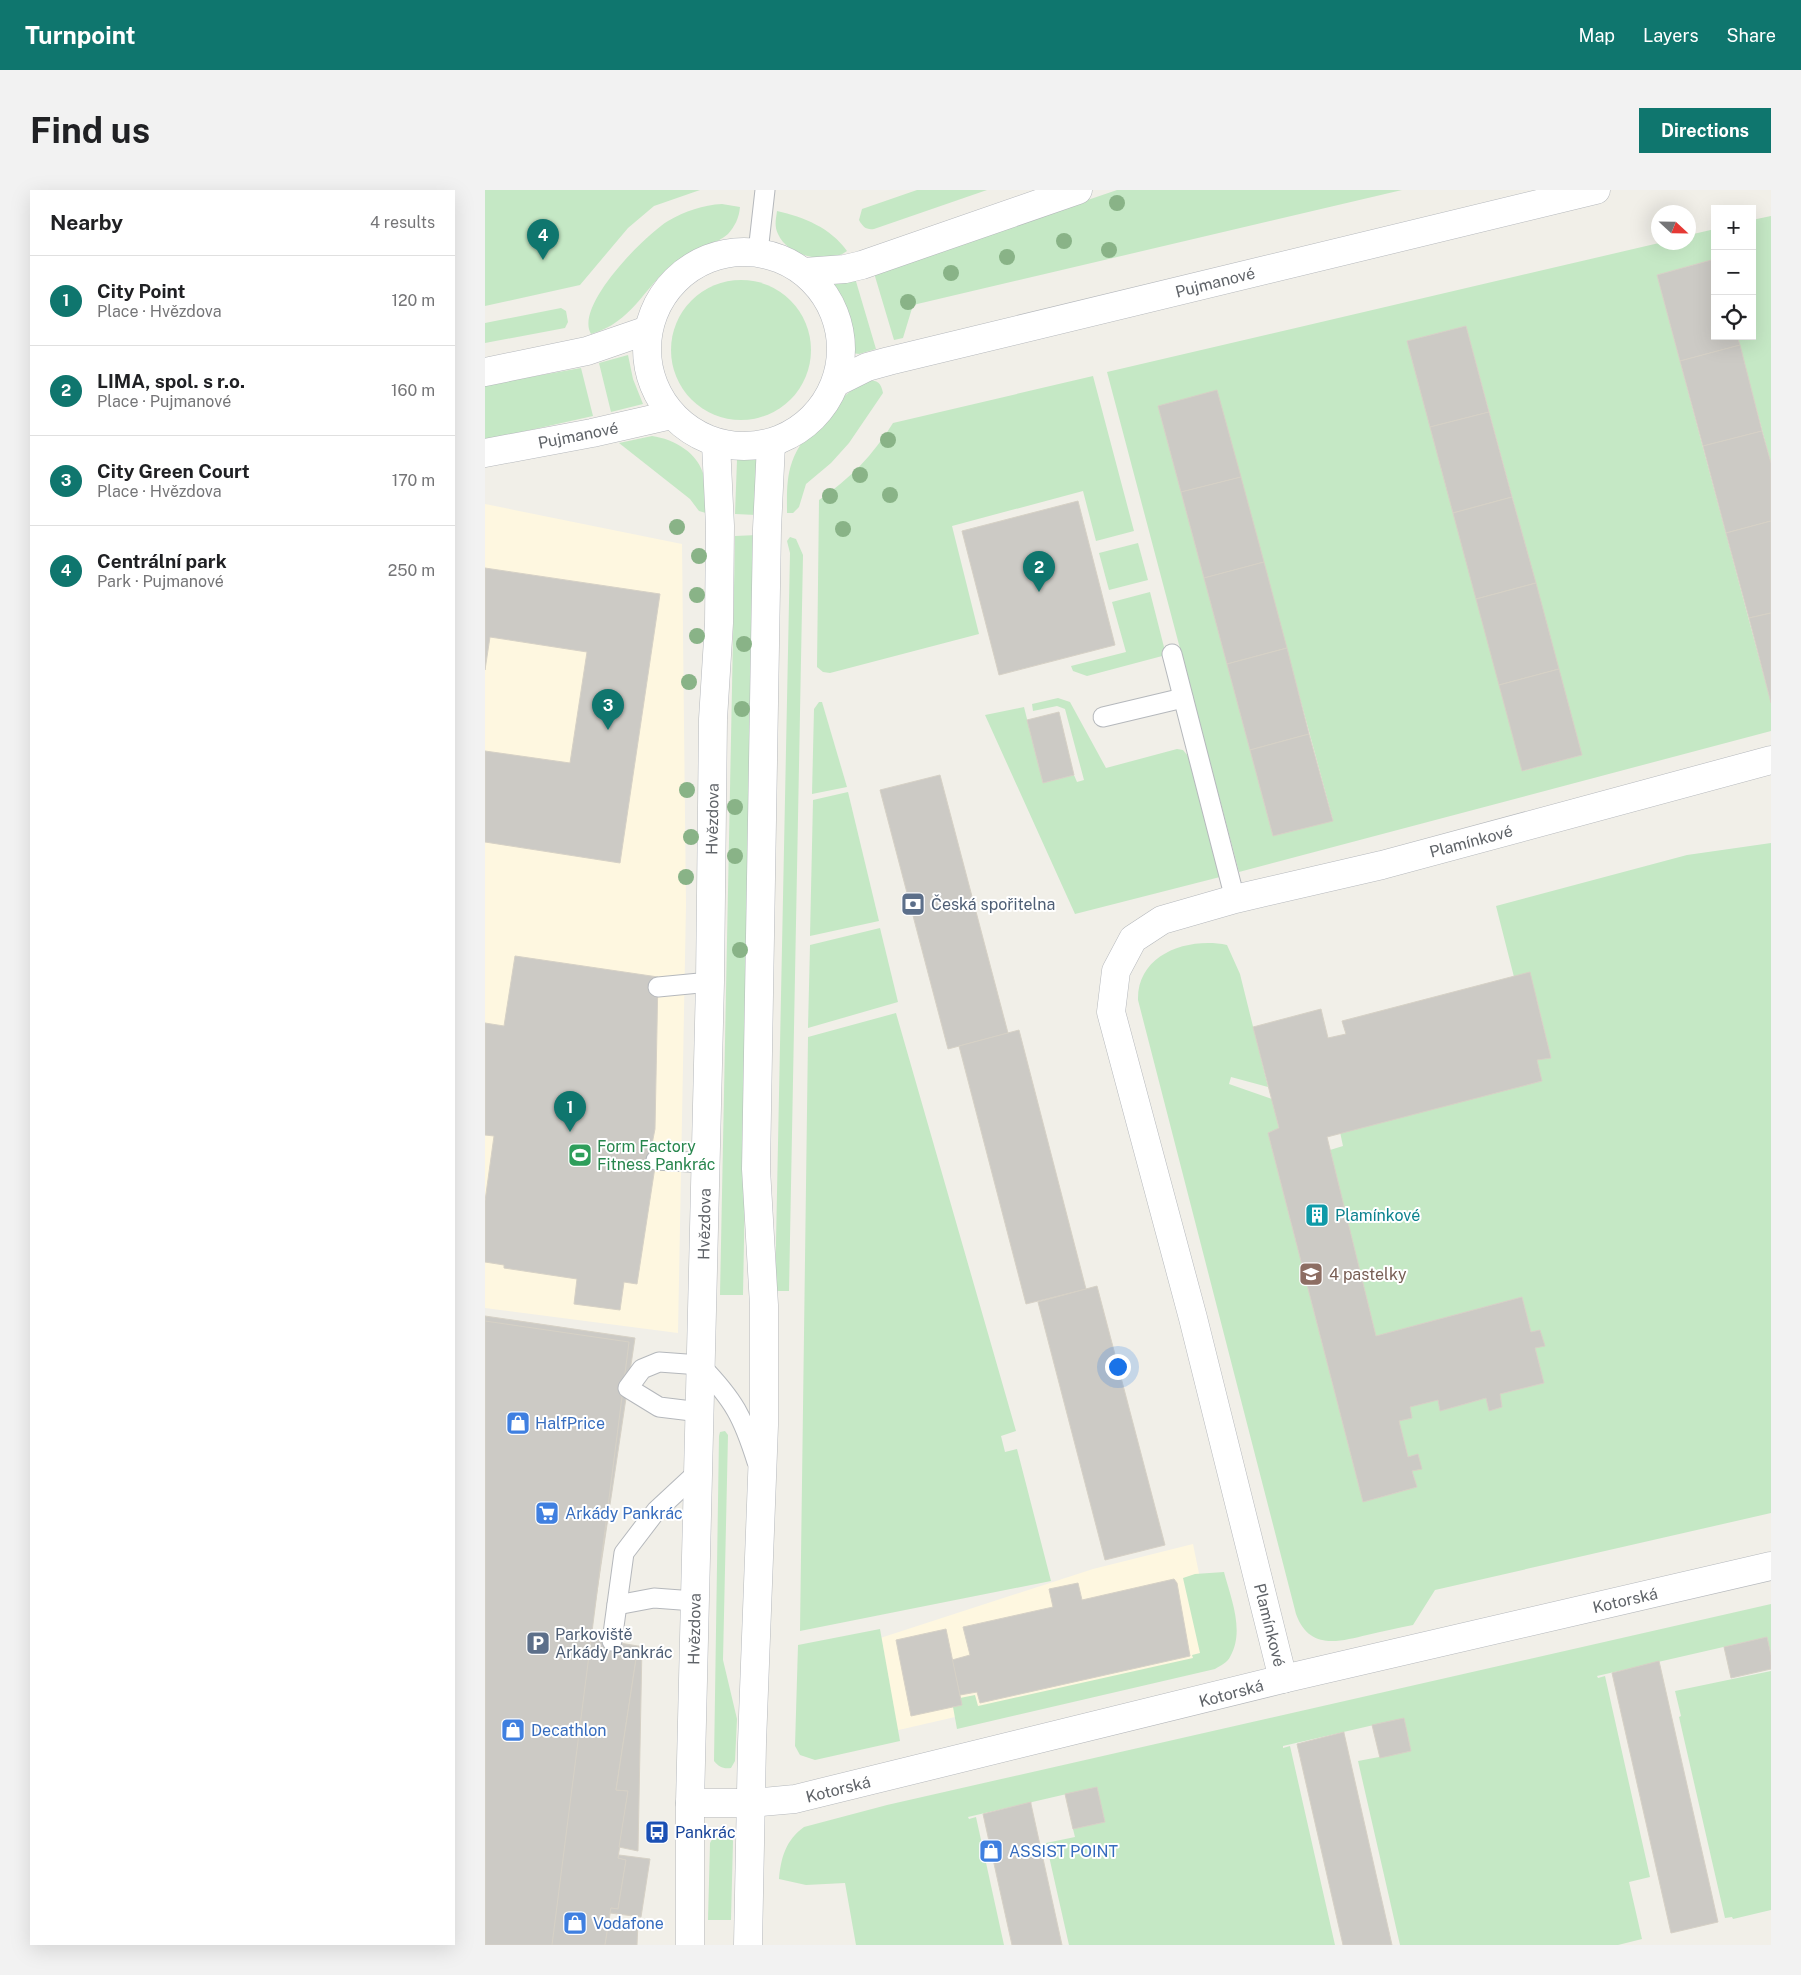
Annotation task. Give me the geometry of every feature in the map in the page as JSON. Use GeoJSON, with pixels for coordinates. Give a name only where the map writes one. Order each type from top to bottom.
{"type":"FeatureCollection","features":[{"type":"Feature","properties":{"kind":"street"},"geometry":{"type":"LineString","coordinates":[[804,272],[845,269],[862,265],[1078,190]]}},
{"type":"Feature","properties":{"kind":"street","name":"Pujmanové"},"geometry":{"type":"LineString","coordinates":[[837,382],[867,367],[889,361],[1596,190]]}},
{"type":"Feature","properties":{"kind":"street"},"geometry":{"type":"LineString","coordinates":[[758,252],[804,272],[825,294],[838,322],[843,352],[837,382],[822,410],[799,431],[771,444],[716,444],[671,415],[655,389],[647,360],[648,330],[662,296],[688,270],[721,254],[758,252]]}},
{"type":"Feature","properties":{"kind":"street"},"geometry":{"type":"LineString","coordinates":[[485,372],[587,351],[648,330]]}},
{"type":"Feature","properties":{"kind":"street","name":"Pujmanové"},"geometry":{"type":"LineString","coordinates":[[485,453],[593,433],[671,415]]}},
{"type":"Feature","properties":{"kind":"street","name":"Hvězdova"},"geometry":{"type":"LineString","coordinates":[[690,1945],[690,1803],[710,982],[713,719],[719,623],[720,536],[716,444]]}},
{"type":"Feature","properties":{"kind":"street"},"geometry":{"type":"LineString","coordinates":[[748,1945],[750,1803],[764,1425],[764,1305],[756,1169],[767,529],[771,444]]}},
{"type":"Feature","properties":{"kind":"street","name":"Plamínkové"},"geometry":{"type":"LineString","coordinates":[[1283,1679],[1190,1308],[1111,1012],[1116,971],[1133,939],[1162,920],[1235,899],[1373,867],[1771,760]]}},
{"type":"Feature","properties":{"kind":"street","name":"Kotorská"},"geometry":{"type":"LineString","coordinates":[[690,1803],[750,1803],[795,1799],[1283,1679],[1771,1566]]}},
{"type":"Feature","properties":{"kind":"lane"},"geometry":{"type":"LineString","coordinates":[[758,252],[765,190]]}},
{"type":"Feature","properties":{"kind":"lane"},"geometry":{"type":"LineString","coordinates":[[1172,654],[1235,899]]}},
{"type":"Feature","properties":{"kind":"lane"},"geometry":{"type":"LineString","coordinates":[[1103,718],[1183,698]]}},
{"type":"Feature","properties":{"kind":"lane"},"geometry":{"type":"LineString","coordinates":[[658,986],[710,982]]}},
{"type":"Feature","properties":{"kind":"lane"},"geometry":{"type":"LineString","coordinates":[[656,1160],[705,1163]]}},
{"type":"Feature","properties":{"kind":"lane"},"geometry":{"type":"LineString","coordinates":[[700,1412],[659,1406],[628,1388],[642,1369],[659,1362],[700,1366],[722,1387],[745,1422],[762,1478]]}},
{"type":"Feature","properties":{"kind":"lane"},"geometry":{"type":"LineString","coordinates":[[612,1641],[624,1553],[656,1511],[698,1472]]}},
{"type":"Feature","properties":{"kind":"lane"},"geometry":{"type":"LineString","coordinates":[[617,1605],[654,1598],[695,1601]]}},
{"type":"Feature","properties":{"kind":"shaded area"},"geometry":{"type":"Polygon","coordinates":[[[485,504],[682,544],[686,905],[678,1333],[485,1308],[485,504]]]}},
{"type":"Feature","properties":{"kind":"shaded area"},"geometry":{"type":"Polygon","coordinates":[[[1193,1544],[1216,1657],[890,1732],[868,1642],[1093,1569],[1193,1544]]]}},
{"type":"Feature","properties":{"kind":"green space"},"geometry":{"type":"Polygon","coordinates":[[[485,190],[700,190],[654,206],[628,228],[580,285],[485,306],[485,190]]]}},
{"type":"Feature","properties":{"kind":"green space"},"geometry":{"type":"Polygon","coordinates":[[[917,190],[987,190],[874,229],[865,228],[859,220],[862,209],[917,190]]]}},
{"type":"Feature","properties":{"kind":"green space"},"geometry":{"type":"Polygon","coordinates":[[[1117,190],[1402,190],[913,305],[903,338],[894,340],[874,273],[1117,190]]]}},
{"type":"Feature","properties":{"kind":"green space"},"geometry":{"type":"Polygon","coordinates":[[[722,204],[740,207],[736,222],[728,234],[674,263],[628,313],[605,329],[591,334],[588,322],[593,306],[602,290],[615,272],[644,241],[657,229],[681,214],[701,207],[722,204]]]}},
{"type":"Feature","properties":{"kind":"green space"},"geometry":{"type":"Polygon","coordinates":[[[777,211],[807,220],[825,230],[841,243],[847,251],[839,255],[819,258],[799,253],[790,248],[778,234],[777,211]]]}},
{"type":"Feature","properties":{"kind":"green space"},"geometry":{"type":"Polygon","coordinates":[[[1771,216],[1771,463],[1738,340],[1756,340],[1756,219],[1771,216]]]}},
{"type":"Feature","properties":{"kind":"green space"},"geometry":{"type":"Polygon","coordinates":[[[1711,230],[1711,260],[1657,275],[1771,703],[1771,731],[1239,872],[1107,372],[1651,245],[1651,250],[1696,250],[1696,233],[1711,230]],[[1466,326],[1407,341],[1523,771],[1582,755],[1466,326]],[[1217,391],[1158,406],[1273,836],[1333,820],[1217,391]]]}},
{"type":"Feature","properties":{"kind":"green space"},"geometry":{"type":"Polygon","coordinates":[[[855,278],[876,349],[859,354],[852,353],[845,312],[833,285],[855,278]]]}},
{"type":"Feature","properties":{"kind":"green space"},"geometry":{"type":"Polygon","coordinates":[[[741,280],[768,286],[780,292],[790,301],[799,311],[805,323],[811,350],[805,377],[799,389],[790,399],[780,408],[768,414],[741,420],[714,414],[702,408],[692,399],[683,389],[677,377],[671,350],[677,323],[683,311],[692,301],[702,292],[714,286],[741,280]]]}},
{"type":"Feature","properties":{"kind":"green space"},"geometry":{"type":"Polygon","coordinates":[[[561,308],[566,311],[568,322],[565,328],[485,343],[485,323],[561,308]]]}},
{"type":"Feature","properties":{"kind":"green space"},"geometry":{"type":"Polygon","coordinates":[[[628,355],[633,379],[643,404],[611,412],[599,363],[628,355]]]}},
{"type":"Feature","properties":{"kind":"green space"},"geometry":{"type":"Polygon","coordinates":[[[581,368],[593,416],[485,440],[485,385],[581,368]]]}},
{"type":"Feature","properties":{"kind":"green space"},"geometry":{"type":"Polygon","coordinates":[[[1093,376],[1134,531],[1096,541],[1083,491],[952,526],[979,634],[830,673],[823,672],[817,667],[819,500],[841,484],[860,466],[893,423],[1093,376]]]}},
{"type":"Feature","properties":{"kind":"green space"},"geometry":{"type":"Polygon","coordinates":[[[867,380],[878,383],[883,393],[849,443],[831,463],[806,484],[799,507],[793,513],[787,513],[789,475],[792,462],[804,439],[834,405],[867,380]]]}},
{"type":"Feature","properties":{"kind":"green space"},"geometry":{"type":"Polygon","coordinates":[[[652,436],[677,444],[697,461],[704,477],[706,513],[699,511],[690,499],[619,443],[652,436]]]}},
{"type":"Feature","properties":{"kind":"green space"},"geometry":{"type":"Polygon","coordinates":[[[737,460],[757,460],[756,515],[735,514],[737,460]]]}},
{"type":"Feature","properties":{"kind":"green space"},"geometry":{"type":"Polygon","coordinates":[[[757,535],[743,1295],[720,1295],[735,536],[757,535]]]}},
{"type":"Feature","properties":{"kind":"green space"},"geometry":{"type":"Polygon","coordinates":[[[790,537],[796,539],[803,555],[789,1291],[775,1291],[790,553],[787,541],[790,537]]]}},
{"type":"Feature","properties":{"kind":"green space"},"geometry":{"type":"Polygon","coordinates":[[[1138,543],[1148,580],[1109,590],[1099,553],[1138,543]]]}},
{"type":"Feature","properties":{"kind":"green space"},"geometry":{"type":"Polygon","coordinates":[[[1150,592],[1166,655],[1087,676],[1073,671],[1071,666],[1126,652],[1112,602],[1150,592]]]}},
{"type":"Feature","properties":{"kind":"green space"},"geometry":{"type":"Polygon","coordinates":[[[1058,698],[1070,702],[1106,768],[1177,749],[1183,750],[1188,756],[1220,877],[1075,914],[985,715],[1024,707],[1043,783],[1074,775],[1077,782],[1084,780],[1065,709],[1057,706],[1033,711],[1032,704],[1058,698]]]}},
{"type":"Feature","properties":{"kind":"green space"},"geometry":{"type":"Polygon","coordinates":[[[819,702],[822,702],[847,787],[812,794],[814,709],[819,702]]]}},
{"type":"Feature","properties":{"kind":"green space"},"geometry":{"type":"Polygon","coordinates":[[[848,792],[879,921],[810,936],[813,800],[848,792]]]}},
{"type":"Feature","properties":{"kind":"green space"},"geometry":{"type":"Polygon","coordinates":[[[1771,843],[1771,1513],[1435,1590],[1413,1625],[1346,1640],[1325,1641],[1317,1638],[1302,1626],[1296,1614],[1138,1000],[1140,984],[1146,971],[1155,960],[1167,952],[1181,947],[1212,943],[1227,945],[1240,974],[1268,1087],[1231,1077],[1229,1084],[1272,1099],[1279,1129],[1268,1133],[1363,1502],[1417,1487],[1412,1471],[1421,1469],[1418,1454],[1408,1457],[1399,1421],[1412,1418],[1410,1407],[1438,1400],[1440,1411],[1486,1398],[1489,1411],[1502,1407],[1500,1394],[1544,1383],[1535,1348],[1544,1345],[1540,1330],[1531,1332],[1522,1297],[1376,1336],[1330,1150],[1343,1146],[1340,1132],[1542,1081],[1537,1060],[1551,1058],[1537,1000],[1514,977],[1496,906],[1687,855],[1771,843]]]}},
{"type":"Feature","properties":{"kind":"green space"},"geometry":{"type":"Polygon","coordinates":[[[880,928],[898,1002],[808,1028],[810,945],[880,928]]]}},
{"type":"Feature","properties":{"kind":"green space"},"geometry":{"type":"Polygon","coordinates":[[[896,1013],[1016,1431],[1001,1436],[1005,1452],[1017,1449],[1051,1581],[800,1631],[808,1037],[896,1013]]]}},
{"type":"Feature","properties":{"kind":"green space"},"geometry":{"type":"Polygon","coordinates":[[[725,1431],[728,1435],[723,1660],[737,1719],[735,1761],[731,1768],[721,1767],[714,1761],[719,1436],[720,1432],[725,1431]]]}},
{"type":"Feature","properties":{"kind":"green space"},"geometry":{"type":"Polygon","coordinates":[[[1224,1572],[1237,1626],[1234,1647],[1229,1659],[1219,1667],[957,1729],[953,1707],[962,1705],[960,1698],[975,1695],[978,1706],[1193,1658],[1192,1655],[1200,1653],[1183,1578],[1195,1574],[1224,1572]]]}},
{"type":"Feature","properties":{"kind":"green space"},"geometry":{"type":"Polygon","coordinates":[[[1771,1604],[1771,1655],[1767,1637],[1597,1676],[1598,1678],[1605,1676],[1650,1877],[1629,1882],[1642,1939],[1618,1945],[1400,1945],[1358,1761],[1411,1751],[1404,1718],[1283,1746],[1283,1748],[1290,1746],[1335,1945],[1069,1945],[1046,1843],[1075,1837],[1073,1829],[1105,1822],[1097,1787],[968,1817],[969,1819],[976,1817],[1004,1945],[856,1945],[845,1883],[806,1885],[779,1879],[781,1863],[789,1843],[804,1827],[887,1805],[1771,1604]]]}},
{"type":"Feature","properties":{"kind":"green space"},"geometry":{"type":"Polygon","coordinates":[[[880,1629],[900,1741],[815,1760],[800,1755],[795,1746],[798,1645],[880,1629]]]}},
{"type":"Feature","properties":{"kind":"green space"},"geometry":{"type":"Polygon","coordinates":[[[1771,1671],[1771,1910],[1733,1919],[1732,1917],[1725,1918],[1679,1717],[1681,1716],[1675,1691],[1771,1671]]]}},
{"type":"Feature","properties":{"kind":"green space"},"geometry":{"type":"Polygon","coordinates":[[[722,1831],[728,1832],[733,1841],[731,1920],[708,1920],[710,1843],[715,1834],[722,1831]]]}},
{"type":"Feature","properties":{"kind":"building"},"geometry":{"type":"Polygon","coordinates":[[[1711,260],[1711,340],[1738,340],[1740,345],[1680,361],[1657,275],[1711,260]]]}},
{"type":"Feature","properties":{"kind":"building"},"geometry":{"type":"Polygon","coordinates":[[[1466,326],[1489,412],[1430,427],[1407,341],[1466,326]]]}},
{"type":"Feature","properties":{"kind":"building"},"geometry":{"type":"Polygon","coordinates":[[[1740,345],[1762,431],[1703,446],[1680,361],[1740,345]]]}},
{"type":"Feature","properties":{"kind":"building"},"geometry":{"type":"Polygon","coordinates":[[[1217,390],[1241,477],[1181,492],[1158,406],[1217,390]]]}},
{"type":"Feature","properties":{"kind":"building"},"geometry":{"type":"Polygon","coordinates":[[[1489,412],[1512,497],[1453,513],[1430,427],[1489,412]]]}},
{"type":"Feature","properties":{"kind":"building"},"geometry":{"type":"Polygon","coordinates":[[[1762,431],[1771,463],[1771,521],[1726,533],[1703,446],[1762,431]]]}},
{"type":"Feature","properties":{"kind":"building"},"geometry":{"type":"Polygon","coordinates":[[[1241,477],[1264,562],[1204,578],[1181,492],[1241,477]]]}},
{"type":"Feature","properties":{"kind":"building"},"geometry":{"type":"Polygon","coordinates":[[[1512,497],[1536,583],[1476,599],[1453,513],[1512,497]]]}},
{"type":"Feature","properties":{"kind":"building"},"geometry":{"type":"Polygon","coordinates":[[[1078,501],[1115,645],[999,675],[962,531],[1078,501]]]}},
{"type":"Feature","properties":{"kind":"building"},"geometry":{"type":"Polygon","coordinates":[[[1771,521],[1771,613],[1749,618],[1726,533],[1771,521]]]}},
{"type":"Feature","properties":{"kind":"building"},"geometry":{"type":"Polygon","coordinates":[[[1264,562],[1287,648],[1227,664],[1204,578],[1264,562]]]}},
{"type":"Feature","properties":{"kind":"building"},"geometry":{"type":"Polygon","coordinates":[[[485,568],[660,594],[620,863],[485,842],[485,751],[570,763],[587,652],[490,637],[485,670],[485,568]]]}},
{"type":"Feature","properties":{"kind":"building"},"geometry":{"type":"Polygon","coordinates":[[[1536,583],[1559,669],[1499,685],[1476,599],[1536,583]]]}},
{"type":"Feature","properties":{"kind":"building"},"geometry":{"type":"Polygon","coordinates":[[[1771,613],[1771,703],[1749,618],[1771,613]]]}},
{"type":"Feature","properties":{"kind":"building"},"geometry":{"type":"Polygon","coordinates":[[[1287,648],[1309,734],[1250,750],[1227,664],[1287,648]]]}},
{"type":"Feature","properties":{"kind":"building"},"geometry":{"type":"Polygon","coordinates":[[[1559,669],[1582,755],[1522,771],[1499,685],[1559,669]]]}},
{"type":"Feature","properties":{"kind":"building"},"geometry":{"type":"Polygon","coordinates":[[[1059,712],[1074,775],[1043,783],[1027,720],[1059,712]]]}},
{"type":"Feature","properties":{"kind":"building"},"geometry":{"type":"Polygon","coordinates":[[[1309,734],[1333,821],[1273,836],[1250,750],[1309,734]]]}},
{"type":"Feature","properties":{"kind":"building"},"geometry":{"type":"Polygon","coordinates":[[[940,775],[1008,1033],[948,1049],[880,790],[940,775]]]}},
{"type":"Feature","properties":{"kind":"building"},"geometry":{"type":"Polygon","coordinates":[[[515,956],[658,977],[655,1129],[650,1154],[657,1154],[637,1284],[624,1282],[620,1310],[574,1304],[577,1279],[504,1268],[504,1265],[485,1262],[485,1201],[494,1136],[485,1135],[485,1023],[504,1026],[515,956]]]}},
{"type":"Feature","properties":{"kind":"building","name":"Plamínkové"},"geometry":{"type":"Polygon","coordinates":[[[1530,972],[1551,1058],[1537,1060],[1542,1081],[1327,1137],[1376,1336],[1522,1297],[1531,1332],[1540,1330],[1545,1346],[1535,1348],[1544,1383],[1500,1394],[1502,1407],[1489,1411],[1486,1398],[1440,1411],[1438,1400],[1410,1407],[1412,1418],[1399,1421],[1408,1457],[1418,1454],[1422,1469],[1412,1471],[1417,1487],[1363,1502],[1268,1133],[1279,1128],[1253,1027],[1321,1009],[1328,1038],[1346,1034],[1342,1021],[1530,972]]]}},
{"type":"Feature","properties":{"kind":"building"},"geometry":{"type":"Polygon","coordinates":[[[1019,1030],[1086,1289],[1026,1304],[959,1046],[1019,1030]]]}},
{"type":"Feature","properties":{"kind":"building"},"geometry":{"type":"Polygon","coordinates":[[[1097,1286],[1165,1545],[1105,1560],[1038,1302],[1097,1286]]]}},
{"type":"Feature","properties":{"kind":"building","name":"Arkády Pankrác"},"geometry":{"type":"Polygon","coordinates":[[[485,1316],[635,1338],[590,1638],[638,1646],[616,1790],[628,1791],[618,1858],[626,1860],[618,1909],[611,1908],[605,1945],[485,1945],[485,1316]]]}},
{"type":"Feature","properties":{"kind":"building","name":"Arkády Pankrác"},"geometry":{"type":"Polygon","coordinates":[[[485,1321],[629,1342],[552,1945],[485,1945],[485,1321]]]}},
{"type":"Feature","properties":{"kind":"building"},"geometry":{"type":"Polygon","coordinates":[[[1174,1579],[1177,1583],[1190,1656],[980,1703],[977,1692],[960,1695],[952,1660],[970,1655],[963,1627],[1053,1607],[1049,1589],[1078,1583],[1082,1600],[1174,1579]]]}},
{"type":"Feature","properties":{"kind":"building"},"geometry":{"type":"Polygon","coordinates":[[[946,1629],[962,1705],[911,1716],[896,1640],[946,1629]]]}},
{"type":"Feature","properties":{"kind":"building"},"geometry":{"type":"Polygon","coordinates":[[[1767,1637],[1771,1655],[1771,1669],[1731,1678],[1724,1647],[1767,1637]]]}},
{"type":"Feature","properties":{"kind":"building"},"geometry":{"type":"Polygon","coordinates":[[[638,1646],[642,1646],[638,1851],[619,1847],[628,1791],[616,1790],[638,1646]]]}},
{"type":"Feature","properties":{"kind":"building"},"geometry":{"type":"Polygon","coordinates":[[[1659,1661],[1718,1922],[1671,1933],[1612,1673],[1659,1661]]]}},
{"type":"Feature","properties":{"kind":"building"},"geometry":{"type":"Polygon","coordinates":[[[1404,1718],[1411,1751],[1380,1758],[1372,1725],[1404,1718]]]}},
{"type":"Feature","properties":{"kind":"building"},"geometry":{"type":"Polygon","coordinates":[[[1344,1732],[1392,1945],[1343,1945],[1297,1744],[1344,1732]]]}},
{"type":"Feature","properties":{"kind":"building"},"geometry":{"type":"Polygon","coordinates":[[[1097,1787],[1105,1822],[1073,1829],[1065,1794],[1097,1787]]]}},
{"type":"Feature","properties":{"kind":"building"},"geometry":{"type":"Polygon","coordinates":[[[1031,1802],[1062,1945],[1012,1945],[983,1814],[1031,1802]]]}},
{"type":"Feature","properties":{"kind":"building"},"geometry":{"type":"Polygon","coordinates":[[[619,1855],[650,1859],[641,1917],[610,1913],[611,1908],[618,1909],[626,1860],[618,1858],[619,1855]]]}},
{"type":"Feature","properties":{"kind":"building"},"geometry":{"type":"Polygon","coordinates":[[[609,1920],[638,1923],[637,1945],[605,1945],[609,1920]]]}},
{"type":"Feature","properties":{"kind":"place","name":"Centrální park"},"geometry":{"type":"Point","coordinates":[543,260]}},
{"type":"Feature","properties":{"kind":"place","name":"LIMA, spol. s r.o."},"geometry":{"type":"Point","coordinates":[1039,592]}},
{"type":"Feature","properties":{"kind":"place","name":"City Green Court"},"geometry":{"type":"Point","coordinates":[608,730]}},
{"type":"Feature","properties":{"kind":"place","name":"Česká spořitelna"},"geometry":{"type":"Point","coordinates":[913,904]}},
{"type":"Feature","properties":{"kind":"place","name":"City Point"},"geometry":{"type":"Point","coordinates":[570,1132]}},
{"type":"Feature","properties":{"kind":"place","name":"Form Factory Fitness Pankrác"},"geometry":{"type":"Point","coordinates":[580,1155]}},
{"type":"Feature","properties":{"kind":"place","name":"Plamínkové"},"geometry":{"type":"Point","coordinates":[1317,1215]}},
{"type":"Feature","properties":{"kind":"place","name":"4 pastelky"},"geometry":{"type":"Point","coordinates":[1311,1274]}},
{"type":"Feature","properties":{"kind":"place","name":"HalfPrice"},"geometry":{"type":"Point","coordinates":[518,1423]}},
{"type":"Feature","properties":{"kind":"place","name":"Arkády Pankrác"},"geometry":{"type":"Point","coordinates":[547,1513]}},
{"type":"Feature","properties":{"kind":"place","name":"Parkoviště Arkády Pankrác"},"geometry":{"type":"Point","coordinates":[538,1643]}},
{"type":"Feature","properties":{"kind":"place","name":"Decathlon"},"geometry":{"type":"Point","coordinates":[513,1730]}},
{"type":"Feature","properties":{"kind":"place","name":"Pankrác"},"geometry":{"type":"Point","coordinates":[657,1832]}},
{"type":"Feature","properties":{"kind":"place","name":"ASSIST POINT"},"geometry":{"type":"Point","coordinates":[991,1851]}},
{"type":"Feature","properties":{"kind":"place","name":"Vodafone"},"geometry":{"type":"Point","coordinates":[575,1923]}}]}
